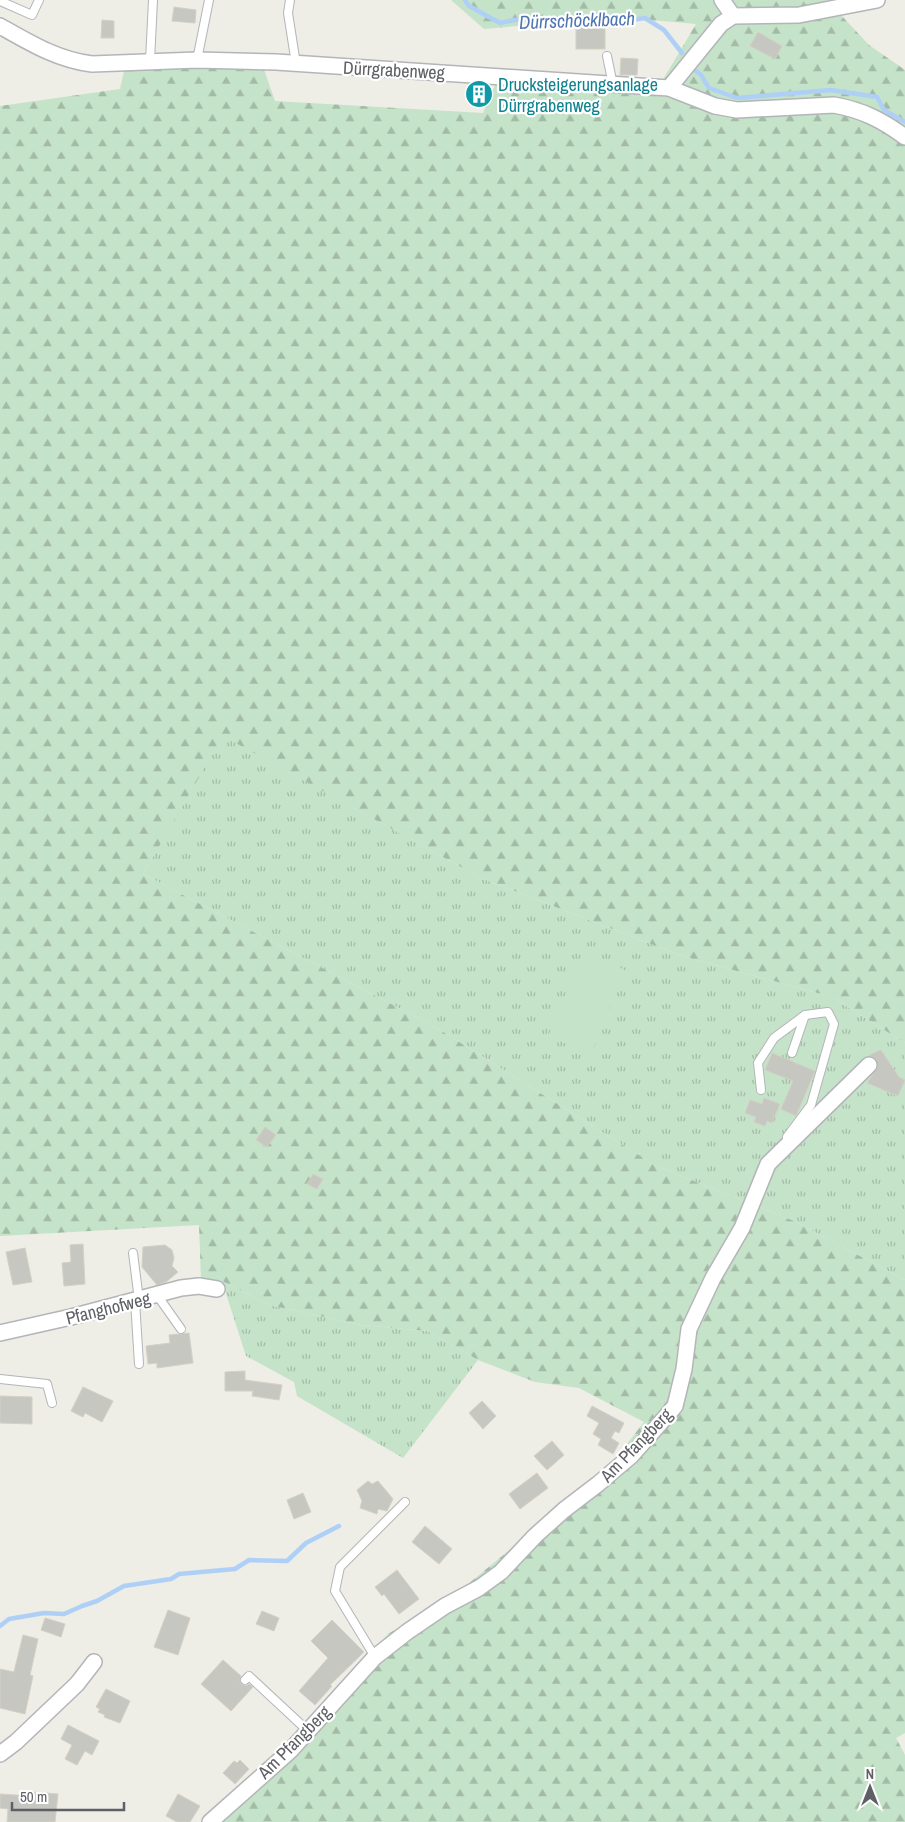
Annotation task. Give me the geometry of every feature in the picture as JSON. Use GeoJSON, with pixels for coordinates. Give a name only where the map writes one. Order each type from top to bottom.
{"type":"FeatureCollection","features":[{"type":"Feature","properties":{"kind":"street"},"geometry":{"type":"LineString","coordinates":[[722,0],[733,16]]}},
{"type":"Feature","properties":{"kind":"street"},"geometry":{"type":"LineString","coordinates":[[669,88],[721,24],[733,16],[799,15],[876,0]]}},
{"type":"Feature","properties":{"kind":"street","name":"Dürrgrabenweg"},"geometry":{"type":"LineString","coordinates":[[0,26],[32,45],[76,62],[92,64],[197,60],[296,64],[492,75],[669,88],[714,106],[738,110],[834,105],[849,108],[867,113],[905,137]]}},
{"type":"Feature","properties":{"kind":"street","name":"Am Pfangberg"},"geometry":{"type":"LineString","coordinates":[[210,1822],[290,1751],[375,1658],[407,1632],[445,1606],[479,1588],[502,1572],[550,1523],[631,1456],[663,1420],[674,1406],[684,1369],[688,1329],[713,1278],[742,1228],[768,1164],[869,1065]]}},
{"type":"Feature","properties":{"kind":"street","name":"Pfanghofweg"},"geometry":{"type":"LineString","coordinates":[[0,1333],[181,1288],[199,1286],[217,1289]]}},
{"type":"Feature","properties":{"kind":"street"},"geometry":{"type":"LineString","coordinates":[[0,1754],[16,1742],[77,1684],[94,1662]]}},
{"type":"Feature","properties":{"kind":"lane"},"geometry":{"type":"LineString","coordinates":[[0,1],[32,16],[39,0]]}},
{"type":"Feature","properties":{"kind":"lane"},"geometry":{"type":"LineString","coordinates":[[150,61],[153,0]]}},
{"type":"Feature","properties":{"kind":"lane"},"geometry":{"type":"LineString","coordinates":[[197,60],[209,0]]}},
{"type":"Feature","properties":{"kind":"lane"},"geometry":{"type":"LineString","coordinates":[[290,0],[288,13],[296,64]]}},
{"type":"Feature","properties":{"kind":"lane"},"geometry":{"type":"LineString","coordinates":[[608,56],[613,85]]}},
{"type":"Feature","properties":{"kind":"lane"},"geometry":{"type":"LineString","coordinates":[[761,1090],[758,1063],[774,1038],[805,1015],[828,1012],[834,1024],[811,1105],[768,1164]]}},
{"type":"Feature","properties":{"kind":"lane"},"geometry":{"type":"LineString","coordinates":[[792,1053],[805,1015]]}},
{"type":"Feature","properties":{"kind":"lane"},"geometry":{"type":"LineString","coordinates":[[132,1253],[137,1300],[139,1364]]}},
{"type":"Feature","properties":{"kind":"lane"},"geometry":{"type":"LineString","coordinates":[[157,1295],[181,1329]]}},
{"type":"Feature","properties":{"kind":"lane"},"geometry":{"type":"LineString","coordinates":[[0,1379],[47,1384],[52,1403]]}},
{"type":"Feature","properties":{"kind":"lane"},"geometry":{"type":"LineString","coordinates":[[375,1658],[335,1591],[340,1567],[405,1502]]}},
{"type":"Feature","properties":{"kind":"lane"},"geometry":{"type":"LineString","coordinates":[[245,1680],[249,1676],[308,1731]]}},
{"type":"Feature","properties":{"kind":"green space"},"geometry":{"type":"Polygon","coordinates":[[[451,0],[827,0],[869,45],[905,70],[905,1043],[832,997],[682,956],[481,878],[223,736],[143,874],[437,1028],[656,1166],[794,1221],[905,1280],[905,1733],[896,1738],[905,1755],[905,1822],[216,1822],[244,1787],[388,1634],[462,1589],[582,1490],[616,1458],[644,1422],[579,1388],[535,1382],[478,1360],[428,1331],[361,1325],[269,1305],[222,1281],[201,1279],[199,1225],[0,1236],[0,106],[120,89],[125,67],[261,61],[275,101],[483,113],[499,76],[661,83],[696,24],[617,17],[484,29],[451,0]]]}},
{"type":"Feature","properties":{"kind":"green space"},"geometry":{"type":"Polygon","coordinates":[[[222,735],[481,878],[682,956],[832,997],[905,1043],[905,1280],[794,1221],[656,1166],[437,1028],[143,874],[222,735]]]}},
{"type":"Feature","properties":{"kind":"green space"},"geometry":{"type":"Polygon","coordinates":[[[583,952],[625,970],[591,1054],[548,1036],[583,952]]]}},
{"type":"Feature","properties":{"kind":"green space"},"geometry":{"type":"Polygon","coordinates":[[[222,1281],[269,1305],[361,1325],[428,1331],[478,1360],[403,1458],[297,1396],[294,1382],[246,1356],[222,1281]]]}},
{"type":"Feature","properties":{"kind":"building"},"geometry":{"type":"Polygon","coordinates":[[[174,7],[196,10],[195,23],[172,21],[174,7]]]}},
{"type":"Feature","properties":{"kind":"building"},"geometry":{"type":"Polygon","coordinates":[[[102,20],[114,21],[114,38],[101,38],[102,20]]]}},
{"type":"Feature","properties":{"kind":"building"},"geometry":{"type":"Polygon","coordinates":[[[576,27],[605,27],[605,49],[576,49],[576,27]]]}},
{"type":"Feature","properties":{"kind":"building"},"geometry":{"type":"Polygon","coordinates":[[[758,32],[782,46],[775,59],[750,46],[758,32]]]}},
{"type":"Feature","properties":{"kind":"building"},"geometry":{"type":"Polygon","coordinates":[[[621,58],[638,59],[637,75],[620,75],[621,58]]]}},
{"type":"Feature","properties":{"kind":"building"},"geometry":{"type":"Polygon","coordinates":[[[881,1050],[899,1077],[905,1080],[898,1096],[867,1083],[878,1067],[876,1059],[869,1055],[881,1050]]]}},
{"type":"Feature","properties":{"kind":"building"},"geometry":{"type":"Polygon","coordinates":[[[772,1053],[815,1071],[796,1116],[781,1109],[793,1081],[765,1070],[772,1053]]]}},
{"type":"Feature","properties":{"kind":"building"},"geometry":{"type":"Polygon","coordinates":[[[764,1098],[780,1104],[772,1123],[767,1121],[765,1126],[754,1122],[756,1117],[745,1113],[750,1100],[762,1104],[764,1098]]]}},
{"type":"Feature","properties":{"kind":"building"},"geometry":{"type":"Polygon","coordinates":[[[265,1127],[276,1135],[267,1147],[256,1140],[265,1127]]]}},
{"type":"Feature","properties":{"kind":"building"},"geometry":{"type":"Polygon","coordinates":[[[313,1174],[323,1179],[317,1189],[307,1184],[313,1174]]]}},
{"type":"Feature","properties":{"kind":"building"},"geometry":{"type":"Polygon","coordinates":[[[83,1244],[85,1284],[64,1286],[62,1263],[71,1262],[70,1245],[83,1244]]]}},
{"type":"Feature","properties":{"kind":"building"},"geometry":{"type":"Polygon","coordinates":[[[165,1245],[172,1250],[174,1258],[172,1266],[178,1272],[166,1282],[157,1285],[142,1267],[143,1247],[165,1245]]]}},
{"type":"Feature","properties":{"kind":"building"},"geometry":{"type":"Polygon","coordinates":[[[25,1248],[32,1282],[13,1285],[6,1252],[25,1248]]]}},
{"type":"Feature","properties":{"kind":"building"},"geometry":{"type":"Polygon","coordinates":[[[189,1333],[193,1363],[157,1368],[157,1363],[148,1364],[146,1346],[170,1343],[169,1335],[189,1333]]]}},
{"type":"Feature","properties":{"kind":"building"},"geometry":{"type":"Polygon","coordinates":[[[245,1371],[245,1380],[282,1385],[279,1400],[252,1396],[253,1391],[225,1391],[225,1372],[245,1371]]]}},
{"type":"Feature","properties":{"kind":"building"},"geometry":{"type":"Polygon","coordinates":[[[83,1387],[113,1401],[102,1422],[85,1413],[83,1417],[71,1411],[83,1387]]]}},
{"type":"Feature","properties":{"kind":"building"},"geometry":{"type":"Polygon","coordinates":[[[0,1396],[32,1397],[32,1424],[0,1423],[0,1396]]]}},
{"type":"Feature","properties":{"kind":"building"},"geometry":{"type":"Polygon","coordinates":[[[482,1401],[496,1416],[483,1429],[469,1413],[482,1401]]]}},
{"type":"Feature","properties":{"kind":"building"},"geometry":{"type":"Polygon","coordinates":[[[592,1406],[624,1423],[619,1433],[615,1431],[611,1438],[619,1443],[613,1454],[598,1445],[601,1439],[593,1434],[599,1423],[587,1416],[592,1406]]]}},
{"type":"Feature","properties":{"kind":"building"},"geometry":{"type":"Polygon","coordinates":[[[552,1441],[564,1455],[547,1470],[534,1456],[552,1441]]]}},
{"type":"Feature","properties":{"kind":"building"},"geometry":{"type":"Polygon","coordinates":[[[537,1473],[548,1488],[520,1509],[509,1494],[537,1473]]]}},
{"type":"Feature","properties":{"kind":"building"},"geometry":{"type":"Polygon","coordinates":[[[368,1481],[372,1484],[378,1481],[393,1499],[387,1511],[378,1509],[377,1514],[360,1508],[362,1501],[357,1490],[368,1481]]]}},
{"type":"Feature","properties":{"kind":"building"},"geometry":{"type":"Polygon","coordinates":[[[303,1493],[311,1512],[294,1519],[287,1500],[303,1493]]]}},
{"type":"Feature","properties":{"kind":"building"},"geometry":{"type":"Polygon","coordinates":[[[425,1526],[452,1549],[439,1564],[412,1542],[425,1526]]]}},
{"type":"Feature","properties":{"kind":"building"},"geometry":{"type":"Polygon","coordinates":[[[397,1570],[419,1599],[399,1614],[384,1594],[382,1596],[375,1587],[397,1570]]]}},
{"type":"Feature","properties":{"kind":"building"},"geometry":{"type":"Polygon","coordinates":[[[168,1610],[190,1618],[178,1655],[154,1647],[168,1610]]]}},
{"type":"Feature","properties":{"kind":"building"},"geometry":{"type":"Polygon","coordinates":[[[262,1611],[279,1618],[274,1631],[256,1624],[262,1611]]]}},
{"type":"Feature","properties":{"kind":"building"},"geometry":{"type":"Polygon","coordinates":[[[45,1618],[65,1624],[61,1637],[41,1630],[45,1618]]]}},
{"type":"Feature","properties":{"kind":"building"},"geometry":{"type":"Polygon","coordinates":[[[332,1620],[364,1652],[330,1685],[332,1686],[315,1705],[299,1691],[328,1658],[311,1641],[332,1620]]]}},
{"type":"Feature","properties":{"kind":"building"},"geometry":{"type":"Polygon","coordinates":[[[23,1635],[38,1639],[30,1675],[33,1676],[25,1714],[0,1708],[0,1669],[14,1672],[23,1635]]]}},
{"type":"Feature","properties":{"kind":"building"},"geometry":{"type":"Polygon","coordinates":[[[223,1660],[241,1676],[241,1684],[246,1686],[249,1684],[253,1687],[231,1711],[201,1684],[223,1660]]]}},
{"type":"Feature","properties":{"kind":"building"},"geometry":{"type":"Polygon","coordinates":[[[106,1689],[130,1701],[120,1723],[104,1717],[105,1715],[98,1712],[100,1709],[96,1707],[106,1689]]]}},
{"type":"Feature","properties":{"kind":"building"},"geometry":{"type":"Polygon","coordinates":[[[68,1725],[99,1741],[92,1755],[85,1751],[77,1765],[65,1759],[72,1745],[61,1739],[68,1725]]]}},
{"type":"Feature","properties":{"kind":"building"},"geometry":{"type":"Polygon","coordinates":[[[240,1760],[249,1769],[235,1784],[223,1773],[234,1761],[237,1763],[240,1760]]]}},
{"type":"Feature","properties":{"kind":"building"},"geometry":{"type":"Polygon","coordinates":[[[32,1792],[58,1794],[55,1822],[7,1822],[8,1809],[0,1808],[0,1794],[31,1796],[32,1792]]]}},
{"type":"Feature","properties":{"kind":"building"},"geometry":{"type":"Polygon","coordinates":[[[178,1794],[200,1806],[190,1822],[177,1822],[166,1816],[178,1794]]]}},
{"type":"Feature","properties":{"kind":"waterway","name":"Dürrschöcklbach"},"geometry":{"type":"LineString","coordinates":[[465,0],[469,6],[500,23],[515,20],[621,16],[631,20],[645,18],[664,30],[682,53]]}},
{"type":"Feature","properties":{"kind":"waterway","name":"Dürrschöcklbach"},"geometry":{"type":"LineString","coordinates":[[691,67],[701,75],[709,88],[737,98],[831,90],[877,97],[884,110],[905,122]]}},
{"type":"Feature","properties":{"kind":"waterway"},"geometry":{"type":"LineString","coordinates":[[0,1626],[9,1619],[44,1613],[64,1614],[97,1601],[124,1586],[171,1579],[179,1574],[235,1569],[249,1560],[287,1561],[306,1543],[339,1526]]}},
{"type":"Feature","properties":{"kind":"place","name":"Drucksteigerungsanlage Dürrgrabenweg"},"geometry":{"type":"Point","coordinates":[479,94]}}]}
